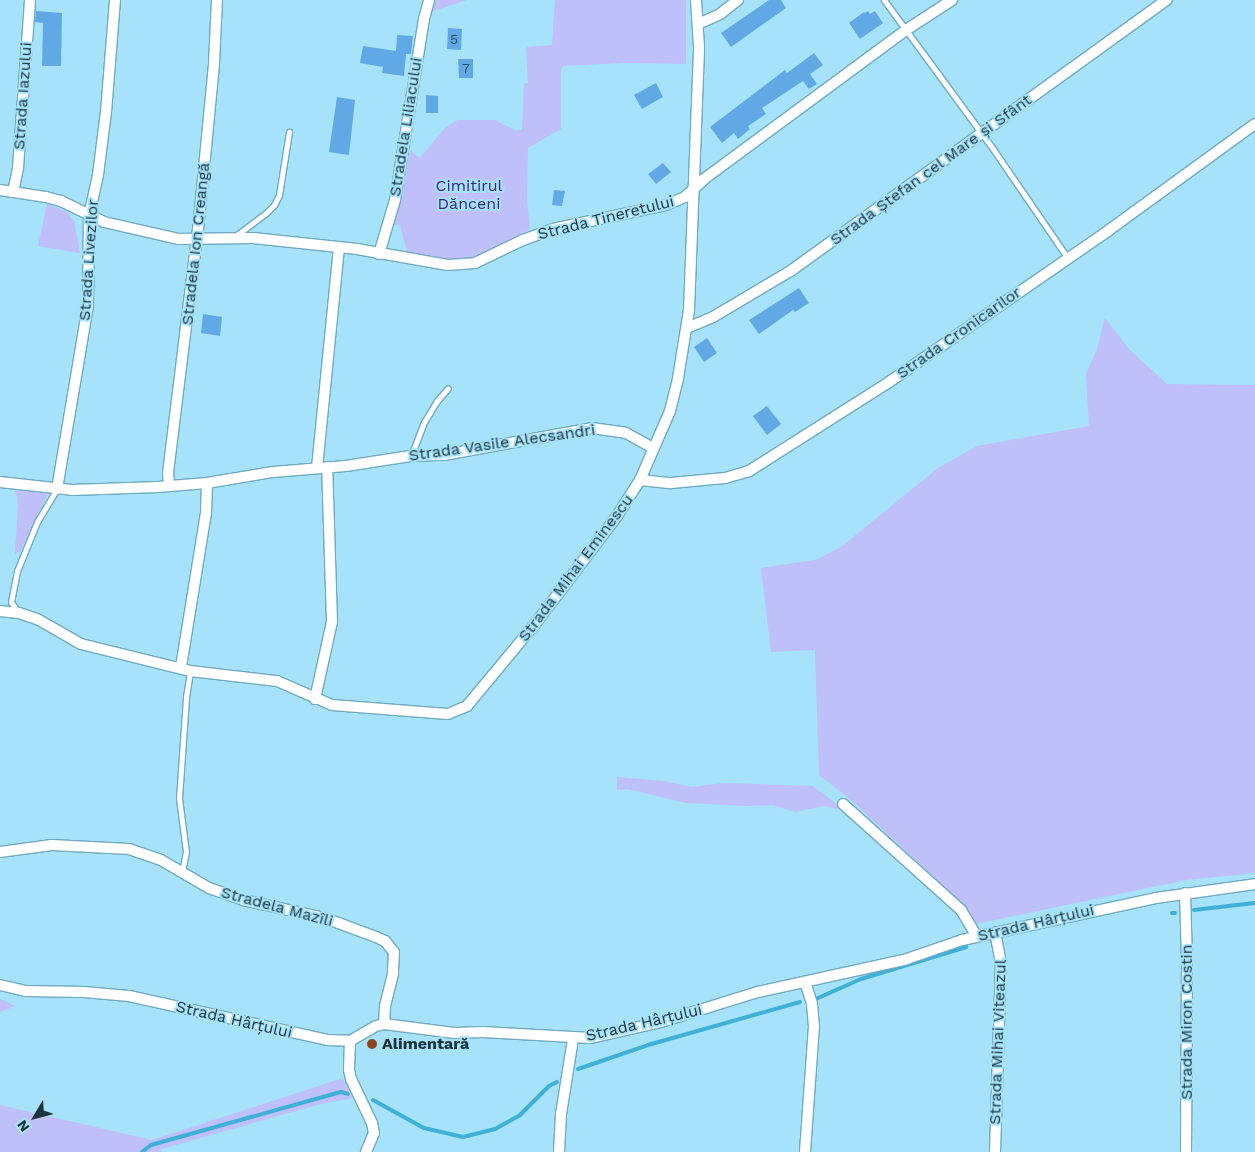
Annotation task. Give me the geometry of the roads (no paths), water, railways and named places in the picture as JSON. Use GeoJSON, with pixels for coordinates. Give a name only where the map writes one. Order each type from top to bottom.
{"type":"FeatureCollection","features":[{"type":"Feature","properties":{"kind":"street","name":"Strada Iazului"},"geometry":{"type":"LineString","coordinates":[[14,192],[18,168],[30,0]]}},
{"type":"Feature","properties":{"kind":"street","name":"Strada Livezilor"},"geometry":{"type":"LineString","coordinates":[[57,489],[88,306],[89,216],[98,175],[106,112],[115,0]]}},
{"type":"Feature","properties":{"kind":"street","name":"Stradela Ion Creangă"},"geometry":{"type":"LineString","coordinates":[[169,486],[168,473],[197,239],[214,63],[217,0]]}},
{"type":"Feature","properties":{"kind":"street","name":"Stradela Liliacului"},"geometry":{"type":"LineString","coordinates":[[379,254],[395,200],[424,19],[429,0]]}},
{"type":"Feature","properties":{"kind":"street","name":"Strada Mihai Eminescu"},"geometry":{"type":"LineString","coordinates":[[315,699],[332,705],[448,714],[467,706],[536,624],[587,554],[603,536],[640,480],[675,395],[687,328],[698,24],[696,0]]}},
{"type":"Feature","properties":{"kind":"street"},"geometry":{"type":"LineString","coordinates":[[698,24],[720,14],[738,0]]}},
{"type":"Feature","properties":{"kind":"street","name":"Strada Tineretului"},"geometry":{"type":"LineString","coordinates":[[0,190],[61,201],[104,222],[178,239],[234,237],[339,248],[448,265],[476,263],[523,240],[553,229],[666,205],[685,197],[704,180],[906,30],[952,0]]}},
{"type":"Feature","properties":{"kind":"street","name":"Strada Ștefan cel Mare și Sfânt"},"geometry":{"type":"LineString","coordinates":[[687,328],[713,317],[792,270],[1167,0]]}},
{"type":"Feature","properties":{"kind":"street","name":"Strada Cronicarilor"},"geometry":{"type":"LineString","coordinates":[[640,480],[660,484],[680,483],[725,478],[749,471],[889,382],[1101,235],[1255,124]]}},
{"type":"Feature","properties":{"kind":"street"},"geometry":{"type":"LineString","coordinates":[[0,612],[19,613],[39,620],[81,644],[186,669],[277,681],[315,699],[332,622],[322,468],[339,248]]}},
{"type":"Feature","properties":{"kind":"street","name":"Strada Vasile Alecsandri"},"geometry":{"type":"LineString","coordinates":[[0,482],[57,489],[104,490],[207,483],[273,472],[322,468],[410,456],[464,452],[592,428],[626,433],[653,448]]}},
{"type":"Feature","properties":{"kind":"street"},"geometry":{"type":"LineString","coordinates":[[186,669],[206,513],[207,483]]}},
{"type":"Feature","properties":{"kind":"street"},"geometry":{"type":"LineString","coordinates":[[844,804],[960,910],[977,937]]}},
{"type":"Feature","properties":{"kind":"street","name":"Stradela Mazîli"},"geometry":{"type":"LineString","coordinates":[[0,852],[52,845],[113,847],[144,853],[209,888],[243,900],[325,918],[385,941],[394,952],[395,958],[385,1007],[384,1024]]}},
{"type":"Feature","properties":{"kind":"street","name":"Strada Hârțului"},"geometry":{"type":"LineString","coordinates":[[384,1024],[454,1033],[483,1032],[573,1039],[591,1038],[637,1028],[758,992],[859,968],[904,960],[943,945],[1062,916],[1185,893],[1255,884]]}},
{"type":"Feature","properties":{"kind":"street","name":"Strada Miron Costin"},"geometry":{"type":"LineString","coordinates":[[1185,893],[1187,961],[1186,1152]]}},
{"type":"Feature","properties":{"kind":"street","name":"Strada Mihai Viteazul"},"geometry":{"type":"LineString","coordinates":[[995,1152],[1001,963],[996,933]]}},
{"type":"Feature","properties":{"kind":"street"},"geometry":{"type":"LineString","coordinates":[[805,982],[812,1004],[814,1026],[805,1152]]}},
{"type":"Feature","properties":{"kind":"street","name":"Strada Hârțului"},"geometry":{"type":"LineString","coordinates":[[0,985],[26,991],[84,992],[129,996],[298,1035],[326,1040],[350,1041]]}},
{"type":"Feature","properties":{"kind":"street"},"geometry":{"type":"LineString","coordinates":[[366,1152],[372,1142],[372,1123],[351,1079],[349,1070],[350,1041],[376,1026],[384,1024]]}},
{"type":"Feature","properties":{"kind":"street"},"geometry":{"type":"LineString","coordinates":[[559,1152],[561,1114],[573,1039]]}},
{"type":"Feature","properties":{"kind":"lane"},"geometry":{"type":"LineString","coordinates":[[884,0],[981,133],[1067,257]]}},
{"type":"Feature","properties":{"kind":"lane"},"geometry":{"type":"LineString","coordinates":[[234,237],[274,205],[279,195],[289,132]]}},
{"type":"Feature","properties":{"kind":"lane"},"geometry":{"type":"LineString","coordinates":[[410,456],[423,424],[436,402],[448,388]]}},
{"type":"Feature","properties":{"kind":"lane"},"geometry":{"type":"LineString","coordinates":[[19,613],[11,602],[17,571],[37,522],[57,489]]}},
{"type":"Feature","properties":{"kind":"lane"},"geometry":{"type":"LineString","coordinates":[[182,872],[186,852],[180,798],[186,669]]}},
{"type":"Feature","properties":{"kind":"waterway"},"geometry":{"type":"LineString","coordinates":[[1194,910],[1255,903]]}},
{"type":"Feature","properties":{"kind":"waterway"},"geometry":{"type":"LineString","coordinates":[[818,998],[861,979],[966,947]]}},
{"type":"Feature","properties":{"kind":"waterway"},"geometry":{"type":"LineString","coordinates":[[578,1069],[648,1045],[800,1002]]}},
{"type":"Feature","properties":{"kind":"waterway"},"geometry":{"type":"LineString","coordinates":[[373,1100],[424,1128],[463,1137],[495,1129],[520,1115],[549,1086],[557,1082]]}},
{"type":"Feature","properties":{"kind":"waterway"},"geometry":{"type":"LineString","coordinates":[[142,1152],[151,1145],[341,1092],[348,1094]]}},
{"type":"Feature","properties":{"kind":"place","name":"Alimentară"},"geometry":{"type":"Point","coordinates":[372,1044]}},
{"type":"Feature","properties":{"kind":"park label","name":"Cimitirul Dănceni"},"geometry":{"type":"Point","coordinates":[469,195]}}]}
